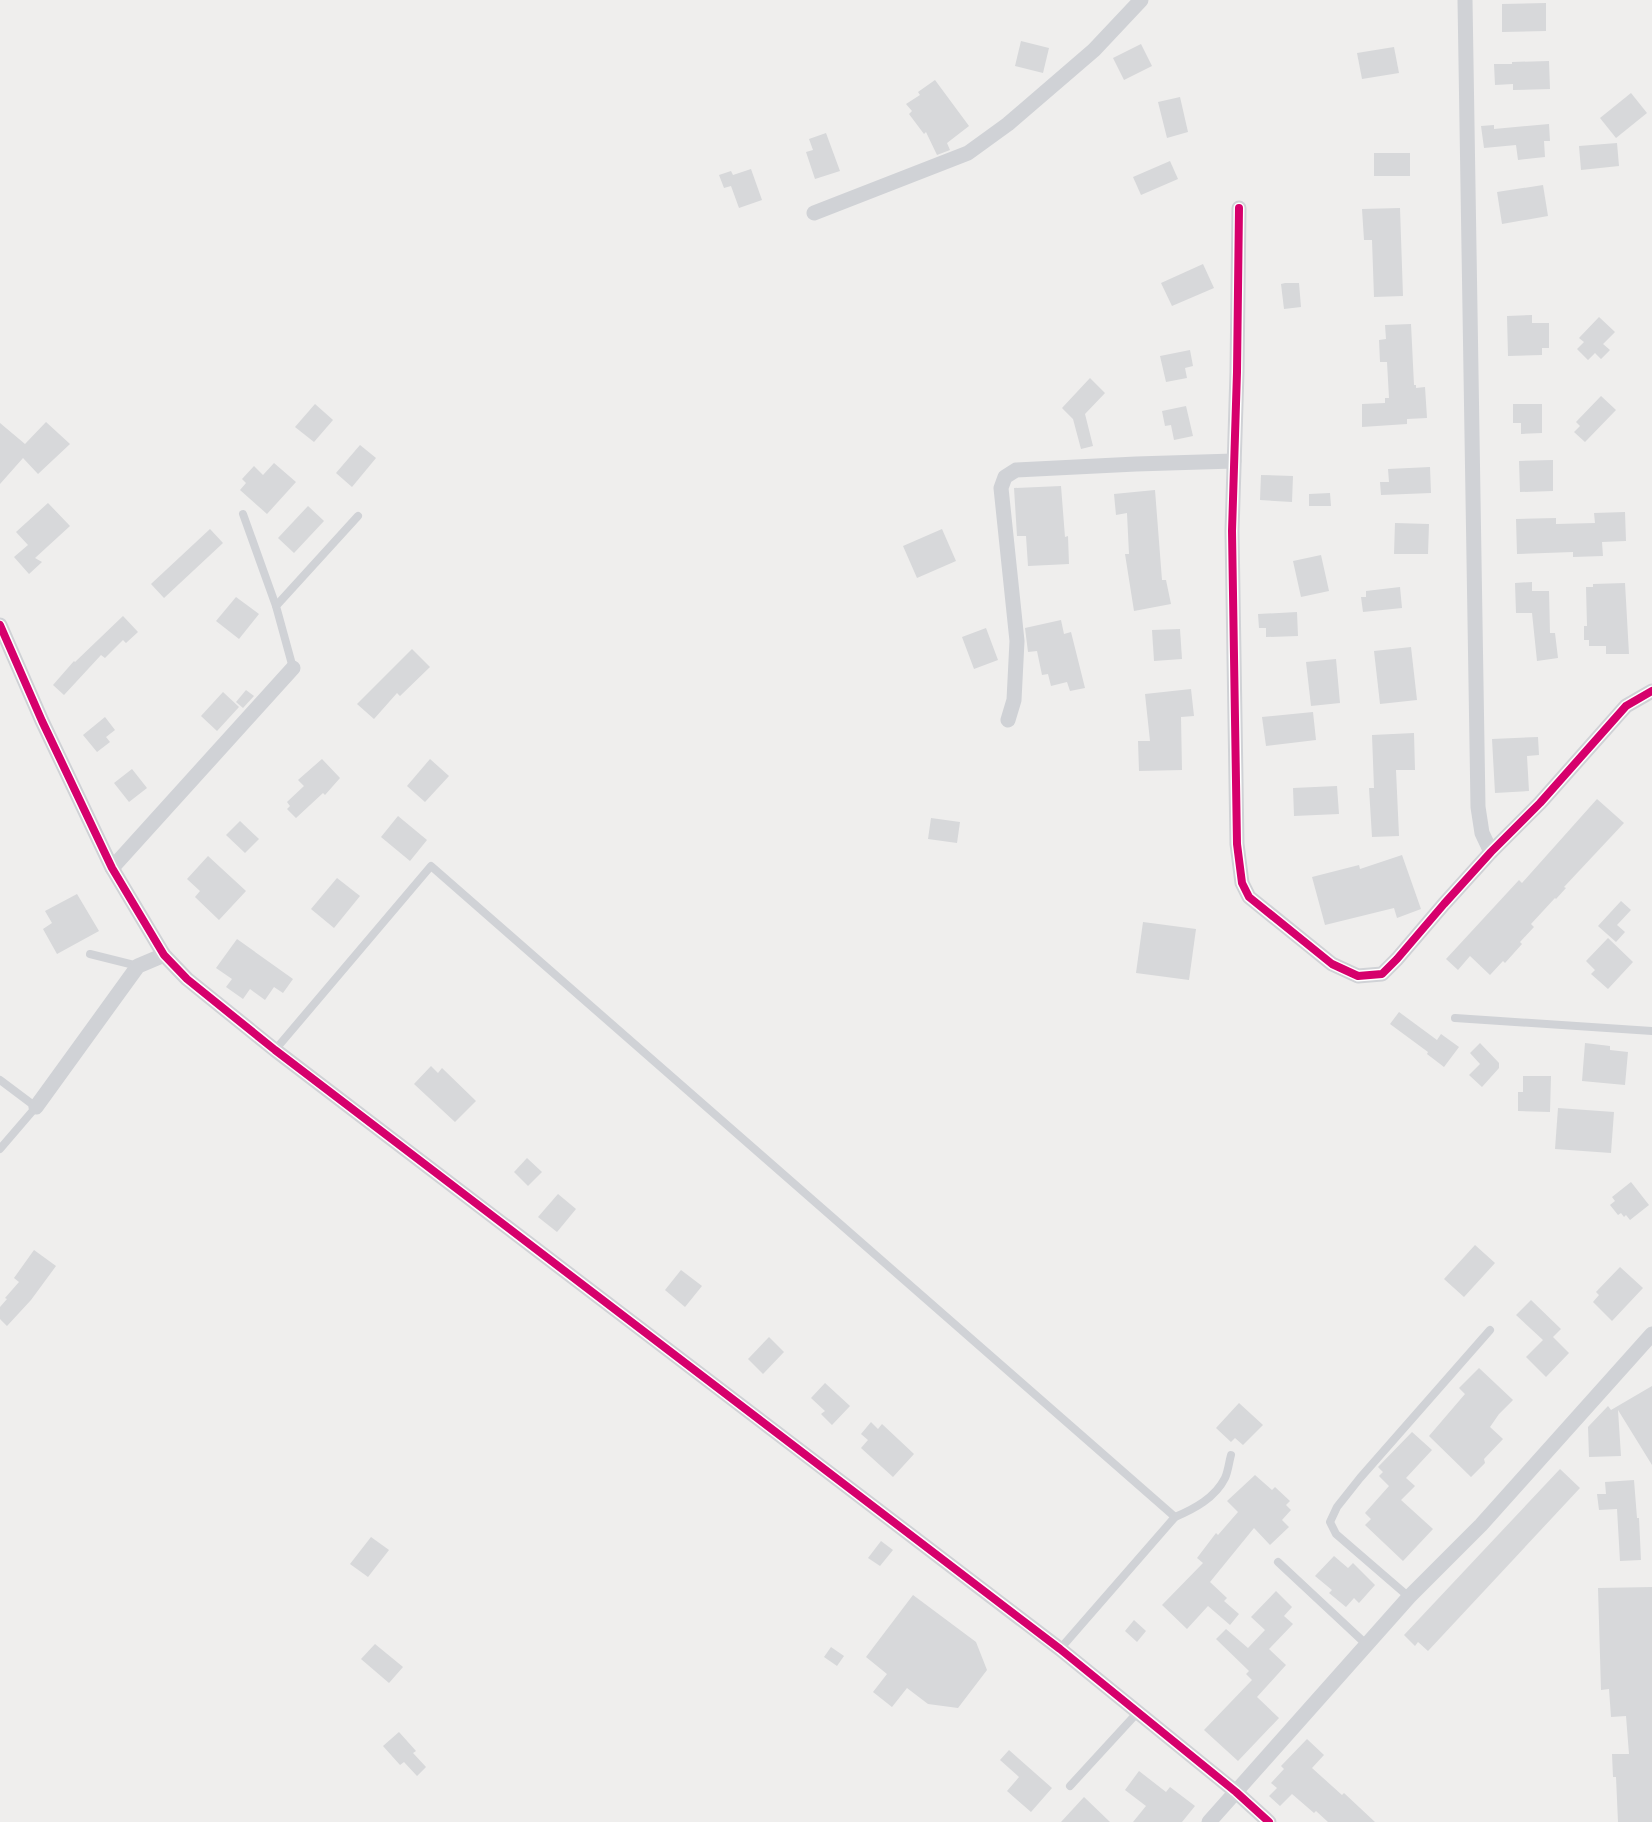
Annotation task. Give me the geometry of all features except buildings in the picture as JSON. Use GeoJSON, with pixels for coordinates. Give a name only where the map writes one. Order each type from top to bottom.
{"type":"FeatureCollection","features":[{"type":"Feature","properties":{"kind":"street"},"geometry":{"type":"LineString","coordinates":[[814,213],[968,153],[1008,124],[1094,50],[1141,0]]}},
{"type":"Feature","properties":{"kind":"street"},"geometry":{"type":"LineString","coordinates":[[1465,0],[1478,807],[1482,833],[1491,852]]}},
{"type":"Feature","properties":{"kind":"street"},"geometry":{"type":"LineString","coordinates":[[1239,208],[1232,531],[1237,844],[1242,883],[1248,897],[1332,964],[1358,976],[1382,974],[1626,706],[1652,691]]}},
{"type":"Feature","properties":{"kind":"street"},"geometry":{"type":"LineString","coordinates":[[1008,720],[1014,700],[1018,657],[1001,488],[1005,477],[1016,470],[1234,461]]}},
{"type":"Feature","properties":{"kind":"street"},"geometry":{"type":"LineString","coordinates":[[0,625],[42,721],[112,868],[164,955],[187,979],[275,1050],[1060,1649],[1236,1791],[1269,1822]]}},
{"type":"Feature","properties":{"kind":"street"},"geometry":{"type":"LineString","coordinates":[[112,868],[293,668]]}},
{"type":"Feature","properties":{"kind":"street"},"geometry":{"type":"LineString","coordinates":[[36,1107],[138,966],[164,955]]}},
{"type":"Feature","properties":{"kind":"street"},"geometry":{"type":"LineString","coordinates":[[1209,1822],[1409,1597],[1481,1525],[1652,1334]]}},
{"type":"Feature","properties":{"kind":"lane"},"geometry":{"type":"LineString","coordinates":[[243,514],[276,606],[293,668]]}},
{"type":"Feature","properties":{"kind":"lane"},"geometry":{"type":"LineString","coordinates":[[276,606],[358,516]]}},
{"type":"Feature","properties":{"kind":"lane"},"geometry":{"type":"LineString","coordinates":[[275,1050],[431,866],[1175,1517]]}},
{"type":"Feature","properties":{"kind":"lane"},"geometry":{"type":"LineString","coordinates":[[90,954],[138,966]]}},
{"type":"Feature","properties":{"kind":"lane"},"geometry":{"type":"LineString","coordinates":[[1455,1018],[1652,1031]]}},
{"type":"Feature","properties":{"kind":"lane"},"geometry":{"type":"LineString","coordinates":[[0,1080],[36,1107],[0,1149]]}},
{"type":"Feature","properties":{"kind":"lane"},"geometry":{"type":"LineString","coordinates":[[1409,1597],[1336,1534],[1330,1522],[1348,1492],[1490,1330]]}},
{"type":"Feature","properties":{"kind":"lane"},"geometry":{"type":"LineString","coordinates":[[1060,1649],[1175,1517],[1195,1508],[1212,1496],[1225,1479],[1231,1455]]}},
{"type":"Feature","properties":{"kind":"lane"},"geometry":{"type":"LineString","coordinates":[[1278,1562],[1367,1645]]}},
{"type":"Feature","properties":{"kind":"lane"},"geometry":{"type":"LineString","coordinates":[[1070,1786],[1138,1712]]}},
{"type":"Feature","properties":{"kind":"cycle path"},"geometry":{"type":"LineString","coordinates":[[1239,208],[1232,531],[1237,844],[1242,883],[1249,897],[1332,964],[1358,976],[1382,974],[1626,706],[1652,691]]}},
{"type":"Feature","properties":{"kind":"cycle path"},"geometry":{"type":"LineString","coordinates":[[0,625],[42,721],[112,868],[164,955],[187,979],[275,1050],[1060,1649],[1236,1792],[1269,1822]]}}]}
